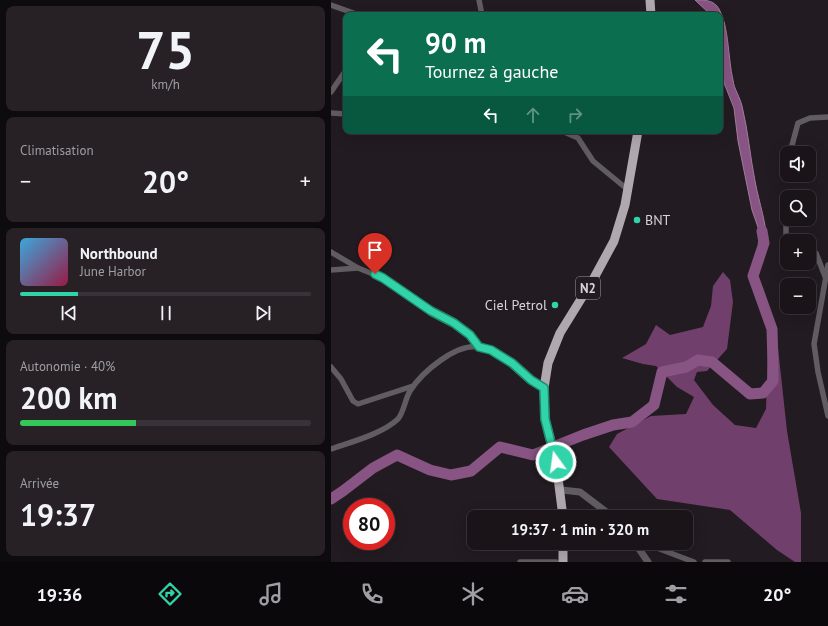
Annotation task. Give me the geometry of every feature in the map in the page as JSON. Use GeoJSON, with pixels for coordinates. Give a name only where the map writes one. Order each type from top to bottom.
{"type":"FeatureCollection","features":[{"type":"Feature","properties":{"kind":"highway"},"geometry":{"type":"LineString","coordinates":[[650,0],[651,12]]}},
{"type":"Feature","properties":{"kind":"highway","name":"N2"},"geometry":{"type":"LineString","coordinates":[[562,510],[561,490],[556,462],[545,419],[544,388],[548,363],[559,333],[598,271],[614,241],[625,205],[637,134]]}},
{"type":"Feature","properties":{"kind":"highway"},"geometry":{"type":"LineString","coordinates":[[563,550],[563,562]]}},
{"type":"Feature","properties":{"kind":"street"},"geometry":{"type":"LineString","coordinates":[[479,0],[482,12]]}},
{"type":"Feature","properties":{"kind":"street"},"geometry":{"type":"LineString","coordinates":[[331,5],[351,12]]}},
{"type":"Feature","properties":{"kind":"street"},"geometry":{"type":"LineString","coordinates":[[331,92],[343,74]]}},
{"type":"Feature","properties":{"kind":"street"},"geometry":{"type":"LineString","coordinates":[[331,113],[343,114]]}},
{"type":"Feature","properties":{"kind":"street"},"geometry":{"type":"LineString","coordinates":[[792,146],[798,123],[810,118],[828,117]]}},
{"type":"Feature","properties":{"kind":"street"},"geometry":{"type":"LineString","coordinates":[[569,134],[578,138],[593,161],[627,189]]}},
{"type":"Feature","properties":{"kind":"street"},"geometry":{"type":"LineString","coordinates":[[331,252],[358,268],[383,278],[431,311],[454,323],[470,335],[479,347]]}},
{"type":"Feature","properties":{"kind":"street"},"geometry":{"type":"LineString","coordinates":[[816,253],[826,279]]}},
{"type":"Feature","properties":{"kind":"street"},"geometry":{"type":"LineString","coordinates":[[828,265],[814,344],[818,372],[828,416]]}},
{"type":"Feature","properties":{"kind":"street"},"geometry":{"type":"LineString","coordinates":[[331,270],[358,268]]}},
{"type":"Feature","properties":{"kind":"street"},"geometry":{"type":"LineString","coordinates":[[331,449],[372,435],[398,418],[410,391],[423,375],[447,355],[467,348],[479,347],[491,350],[512,363],[531,380],[544,388]]}},
{"type":"Feature","properties":{"kind":"street"},"geometry":{"type":"LineString","coordinates":[[331,367],[341,379],[353,401],[358,404],[414,386]]}},
{"type":"Feature","properties":{"kind":"street"},"geometry":{"type":"LineString","coordinates":[[561,490],[580,492],[604,510]]}},
{"type":"Feature","properties":{"kind":"street"},"geometry":{"type":"LineString","coordinates":[[640,550],[648,562]]}},
{"type":"Feature","properties":{"kind":"street"},"geometry":{"type":"LineString","coordinates":[[662,550],[694,562]]}},
{"type":"Feature","properties":{"kind":"street"},"geometry":{"type":"LineString","coordinates":[[520,562],[556,562]]}},
{"type":"Feature","properties":{"kind":"street"},"geometry":{"type":"LineString","coordinates":[[705,562],[728,562]]}},
{"type":"Feature","properties":{"kind":"shaded area"},"geometry":{"type":"Polygon","coordinates":[[[695,0],[706,0],[712,2],[717,6],[720,12],[708,12],[695,0]]]}},
{"type":"Feature","properties":{"kind":"shaded area"},"geometry":{"type":"Polygon","coordinates":[[[723,19],[728,43],[731,72],[744,115],[755,181],[766,230],[767,246],[758,244],[761,236],[752,210],[738,141],[734,108],[724,83],[723,19]]]}},
{"type":"Feature","properties":{"kind":"shaded area"},"geometry":{"type":"Polygon","coordinates":[[[723,272],[730,280],[733,302],[727,349],[707,371],[697,372],[694,380],[713,405],[735,425],[756,428],[766,409],[768,344],[778,348],[787,431],[801,513],[801,562],[795,562],[777,550],[730,510],[657,499],[609,447],[617,434],[651,416],[686,414],[694,397],[677,387],[656,366],[622,358],[646,344],[656,325],[670,335],[703,327],[711,306],[713,286],[723,272]]]}},
{"type":"Feature","properties":{"kind":"waterway"},"geometry":{"type":"LineString","coordinates":[[331,499],[373,468],[397,455],[430,470],[451,475],[471,471],[500,447],[533,455],[583,435],[613,425],[632,422],[654,405],[662,372],[686,367],[698,360],[712,362],[750,394],[763,393],[773,381],[773,364],[772,329],[753,276],[764,243],[762,231]]}},
{"type":"Feature","properties":{"kind":"place","name":"BNT"},"geometry":{"type":"Point","coordinates":[637,220]}},
{"type":"Feature","properties":{"kind":"place","name":"Ciel Petrol"},"geometry":{"type":"Point","coordinates":[555,305]}},
{"type":"Feature","properties":{"kind":"route"},"geometry":{"type":"LineString","coordinates":[[375,274],[431,311],[454,323],[470,335],[479,347],[491,350],[512,363],[531,380],[544,388],[543,400],[545,419],[556,462]]}}]}
